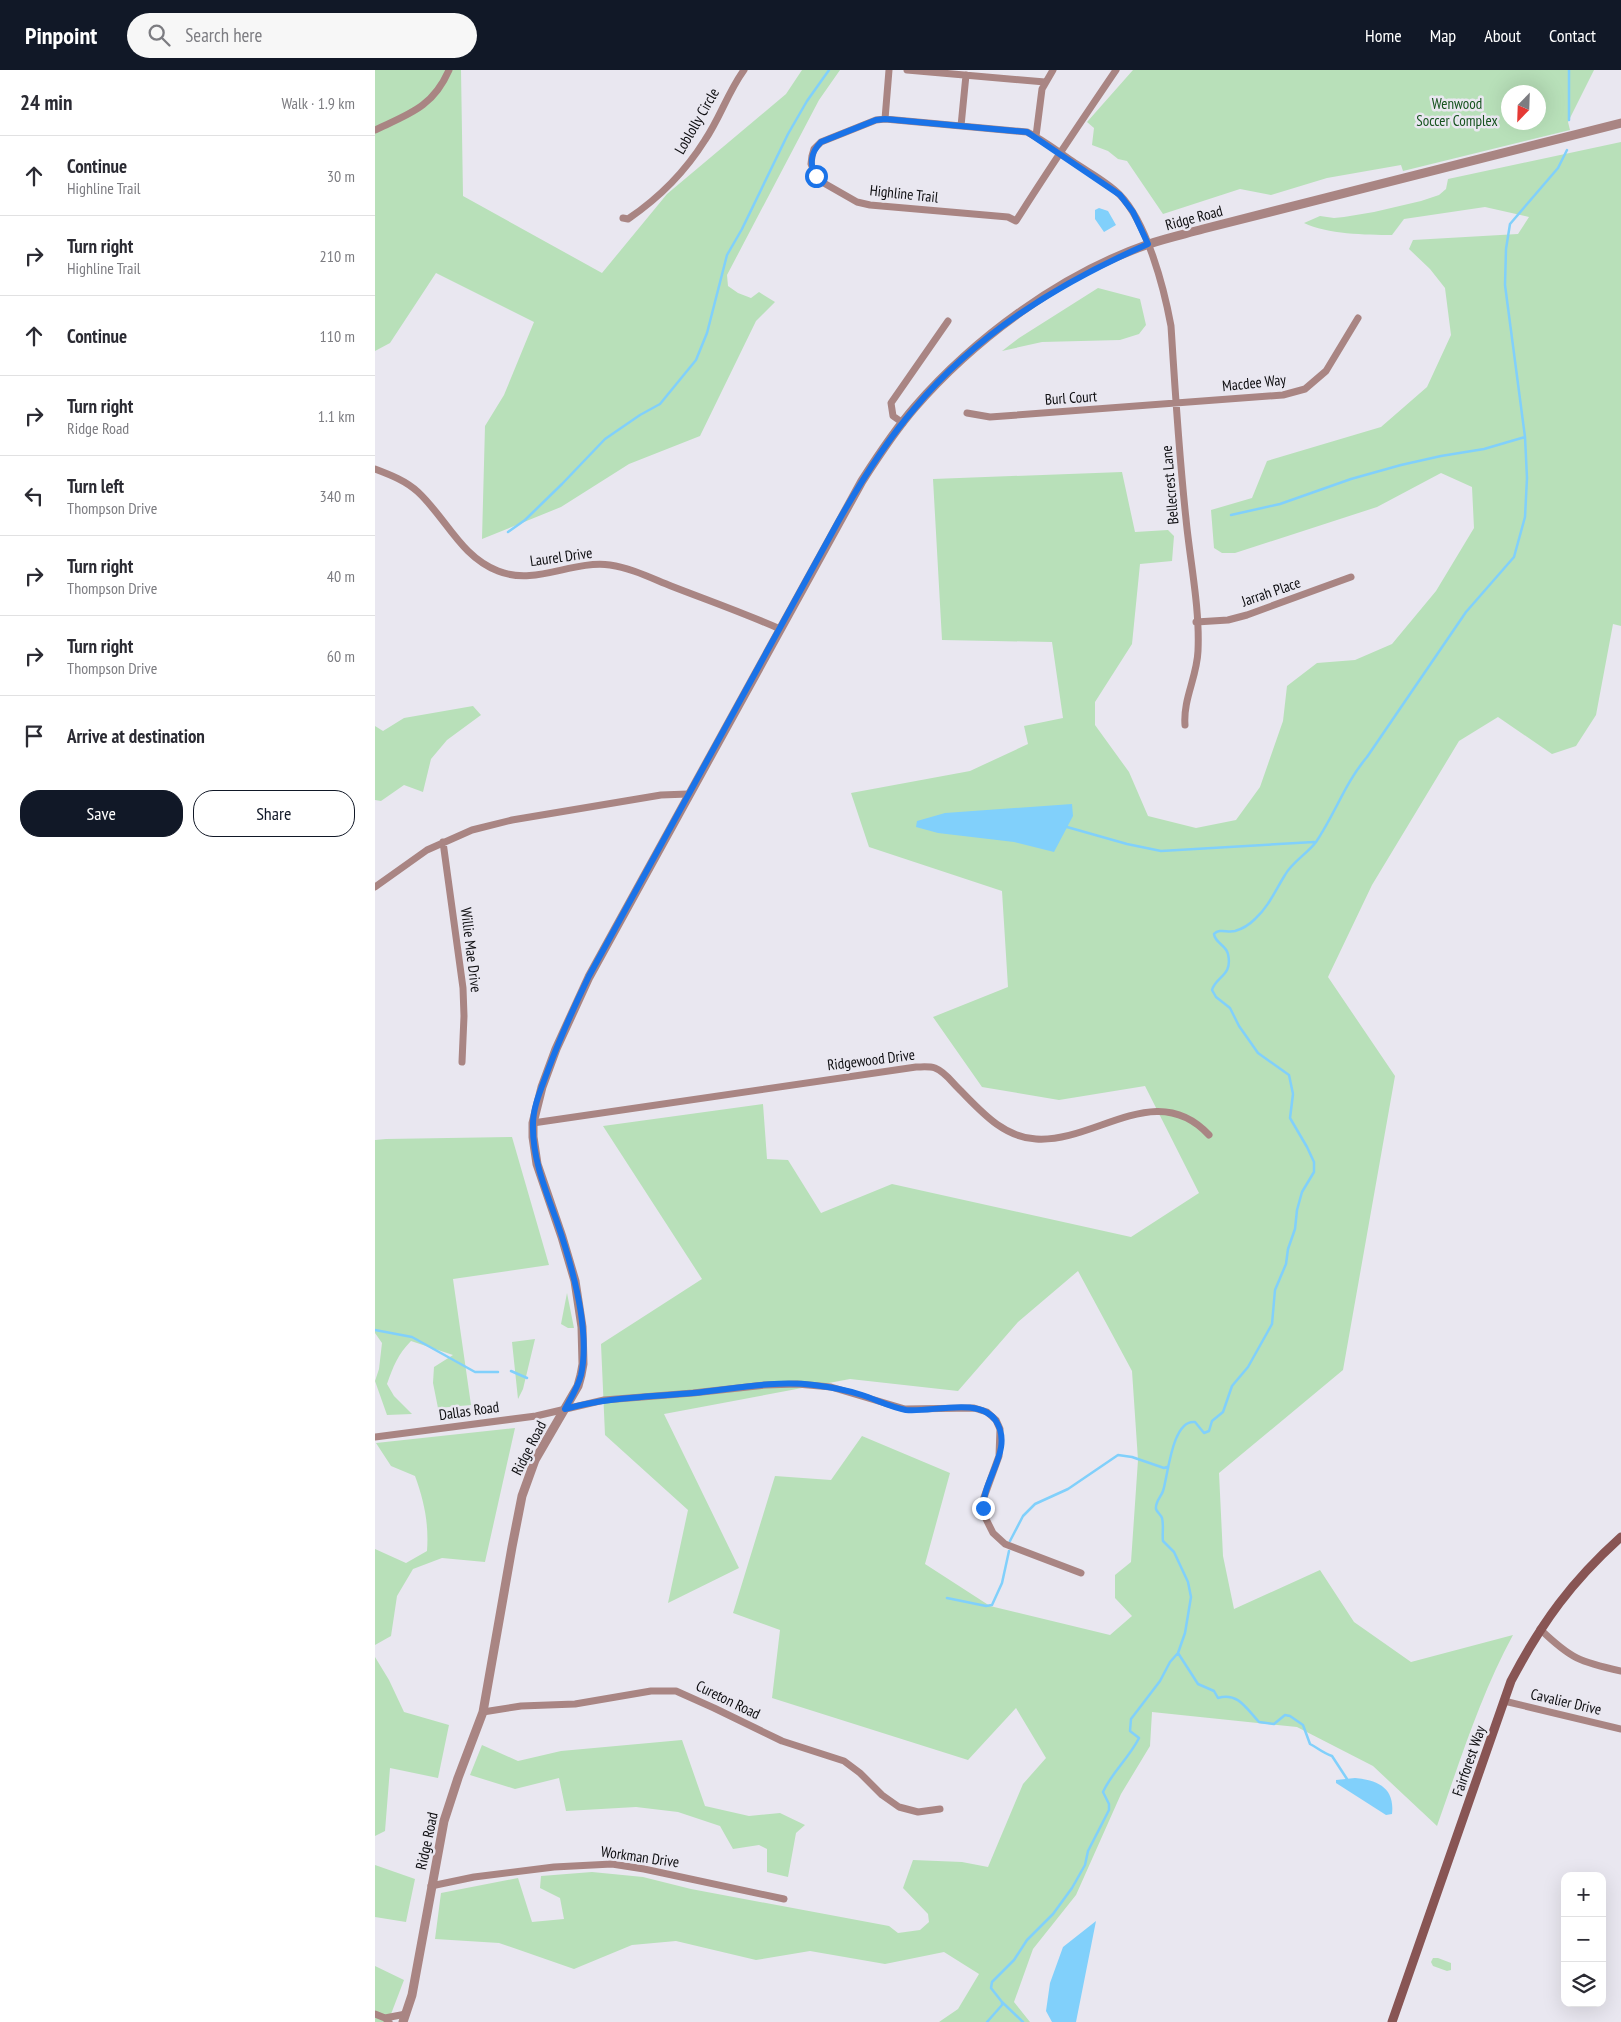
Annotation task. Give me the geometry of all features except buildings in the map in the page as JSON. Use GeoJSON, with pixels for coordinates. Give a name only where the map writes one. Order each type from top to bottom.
{"type":"FeatureCollection","features":[{"type":"Feature","properties":{"kind":"main road","name":"Fairforest Way"},"geometry":{"type":"LineString","coordinates":[[1392,2022],[1511,1681],[1540,1628],[1574,1583],[1621,1537]]}},
{"type":"Feature","properties":{"kind":"street"},"geometry":{"type":"LineString","coordinates":[[375,130],[420,108],[435,96],[449,70]]}},
{"type":"Feature","properties":{"kind":"street","name":"Loblolly Circle"},"geometry":{"type":"LineString","coordinates":[[623,218],[628,219],[650,204],[683,170],[706,139],[734,84],[744,70]]}},
{"type":"Feature","properties":{"kind":"street"},"geometry":{"type":"LineString","coordinates":[[885,119],[889,70]]}},
{"type":"Feature","properties":{"kind":"street"},"geometry":{"type":"LineString","coordinates":[[907,70],[1045,82]]}},
{"type":"Feature","properties":{"kind":"street"},"geometry":{"type":"LineString","coordinates":[[1036,136],[1043,89],[1053,70]]}},
{"type":"Feature","properties":{"kind":"street"},"geometry":{"type":"LineString","coordinates":[[1060,154],[1116,70]]}},
{"type":"Feature","properties":{"kind":"street"},"geometry":{"type":"LineString","coordinates":[[961,126],[966,75]]}},
{"type":"Feature","properties":{"kind":"street","name":"Highline Trail"},"geometry":{"type":"LineString","coordinates":[[1060,154],[1016,221],[1008,218],[863,204],[822,182],[816,176],[811,164],[814,149],[821,142],[876,120],[885,119],[1027,132],[1036,136],[1120,195],[1133,212],[1148,244]]}},
{"type":"Feature","properties":{"kind":"street","name":"Ridge Road"},"geometry":{"type":"LineString","coordinates":[[405,2018],[412,1995],[431,1886],[449,1802],[483,1712],[522,1496],[535,1460],[578,1386],[583,1364],[582,1327],[575,1281],[537,1164],[533,1123],[541,1087],[573,1010],[621,916],[862,481],[903,423],[949,372],[1004,325],[1075,279],[1148,244],[1621,123]]}},
{"type":"Feature","properties":{"kind":"street","name":"Bellecrest Lane"},"geometry":{"type":"LineString","coordinates":[[1148,244],[1165,294],[1168,310],[1197,622],[1198,650],[1196,666],[1185,702],[1185,725]]}},
{"type":"Feature","properties":{"kind":"street","name":"Macdee Way"},"geometry":{"type":"LineString","coordinates":[[1177,404],[1283,395],[1305,389],[1326,371],[1358,318]]}},
{"type":"Feature","properties":{"kind":"street"},"geometry":{"type":"LineString","coordinates":[[903,423],[893,416],[891,403],[948,321]]}},
{"type":"Feature","properties":{"kind":"street","name":"Burl Court"},"geometry":{"type":"LineString","coordinates":[[967,413],[990,418],[1177,404]]}},
{"type":"Feature","properties":{"kind":"street","name":"Laurel Drive"},"geometry":{"type":"LineString","coordinates":[[375,469],[411,486],[479,562],[501,573],[526,576],[549,574],[593,565],[614,566],[656,580],[780,629]]}},
{"type":"Feature","properties":{"kind":"street","name":"Jarrah Place"},"geometry":{"type":"LineString","coordinates":[[1197,622],[1228,620],[1247,615],[1351,577]]}},
{"type":"Feature","properties":{"kind":"street"},"geometry":{"type":"LineString","coordinates":[[375,887],[398,869],[443,842],[472,830],[512,820],[661,795],[688,794]]}},
{"type":"Feature","properties":{"kind":"street","name":"Willie Mae Drive"},"geometry":{"type":"LineString","coordinates":[[443,842],[463,988],[464,1016],[461,1062]]}},
{"type":"Feature","properties":{"kind":"street","name":"Ridgewood Drive"},"geometry":{"type":"LineString","coordinates":[[533,1123],[682,1100],[916,1067],[930,1067],[945,1074],[998,1126],[1025,1138],[1051,1139],[1076,1134],[1139,1112],[1156,1110],[1172,1112],[1191,1120],[1209,1134]]}},
{"type":"Feature","properties":{"kind":"street","name":"Dallas Road"},"geometry":{"type":"LineString","coordinates":[[375,1437],[536,1416],[604,1400],[765,1385],[797,1384],[831,1387],[905,1410],[967,1407],[983,1410],[996,1420],[1001,1438],[999,1456],[984,1496],[983,1508],[989,1526],[998,1539],[1005,1544],[1081,1573]]}},
{"type":"Feature","properties":{"kind":"street"},"geometry":{"type":"LineString","coordinates":[[1540,1628],[1558,1647],[1577,1660],[1621,1671]]}},
{"type":"Feature","properties":{"kind":"street","name":"Cureton Road"},"geometry":{"type":"LineString","coordinates":[[483,1712],[521,1706],[575,1704],[651,1691],[675,1691],[783,1741],[844,1761],[860,1772],[882,1795],[899,1807],[918,1812],[940,1809]]}},
{"type":"Feature","properties":{"kind":"street","name":"Cavalier Drive"},"geometry":{"type":"LineString","coordinates":[[1504,1701],[1621,1729]]}},
{"type":"Feature","properties":{"kind":"street","name":"Workman Drive"},"geometry":{"type":"LineString","coordinates":[[431,1886],[474,1877],[554,1867],[611,1864],[784,1899]]}},
{"type":"Feature","properties":{"kind":"street"},"geometry":{"type":"LineString","coordinates":[[375,2014],[387,2020],[405,2018]]}},
{"type":"Feature","properties":{"kind":"green space"},"geometry":{"type":"Polygon","coordinates":[[[375,70],[461,70],[463,196],[602,273],[667,194],[786,94],[802,70],[840,70],[819,100],[727,275],[728,286],[738,293],[751,298],[759,292],[775,302],[756,321],[700,436],[629,464],[561,507],[482,539],[485,426],[504,395],[534,322],[436,273],[390,343],[375,351],[375,70]]]}},
{"type":"Feature","properties":{"kind":"green space","name":"Wenwood Soccer Complex"},"geometry":{"type":"Polygon","coordinates":[[[1133,70],[1594,70],[1568,122],[1570,130],[1403,171],[1401,165],[1327,178],[1271,195],[1240,189],[1163,214],[1127,161],[1118,159],[1108,151],[1092,145],[1094,128],[1087,122],[1133,70]]]}},
{"type":"Feature","properties":{"kind":"green space"},"geometry":{"type":"Polygon","coordinates":[[[1621,142],[1621,626],[1613,624],[1596,715],[1576,746],[1552,754],[1498,717],[1459,741],[1372,885],[1328,977],[1395,1076],[1343,1370],[1219,1473],[1223,1556],[1234,1609],[1320,1570],[1354,1622],[1411,1662],[1513,1635],[1490,1681],[1462,1753],[1437,1826],[1373,1766],[1297,1727],[1152,1712],[1150,1746],[1121,1794],[1076,1895],[1033,1949],[1014,2002],[1030,2022],[939,2022],[958,2009],[979,1974],[944,1952],[885,1964],[810,1951],[756,1960],[676,1941],[632,1945],[574,1969],[499,1943],[435,1939],[441,1893],[518,1878],[532,1922],[564,1919],[560,1898],[540,1888],[541,1876],[592,1872],[643,1877],[691,1889],[889,1926],[898,1933],[920,1930],[929,1922],[928,1914],[903,1888],[913,1860],[962,1862],[988,1867],[1023,1784],[1046,1758],[1016,1708],[968,1760],[772,1698],[780,1630],[733,1613],[775,1476],[831,1480],[862,1436],[950,1473],[925,1564],[990,1606],[1110,1635],[1132,1616],[1115,1598],[1115,1575],[1131,1562],[1138,1460],[1132,1371],[1078,1271],[1018,1322],[958,1391],[850,1379],[664,1414],[739,1568],[668,1603],[688,1510],[605,1435],[601,1344],[702,1279],[603,1126],[763,1104],[767,1159],[788,1160],[821,1213],[892,1184],[1131,1237],[1199,1193],[1145,1086],[1059,1100],[982,1087],[933,1017],[1008,987],[1002,891],[869,847],[851,793],[970,771],[1028,744],[1024,726],[1063,718],[1052,642],[942,640],[933,479],[1122,472],[1135,532],[1168,530],[1174,536],[1172,561],[1140,564],[1132,644],[1095,702],[1095,725],[1129,772],[1148,816],[1196,828],[1236,820],[1260,787],[1283,721],[1287,686],[1317,663],[1355,660],[1392,644],[1436,591],[1474,528],[1472,487],[1441,473],[1377,507],[1235,553],[1222,553],[1214,548],[1211,510],[1252,498],[1267,461],[1381,427],[1427,387],[1451,335],[1445,288],[1430,269],[1409,249],[1413,240],[1518,234],[1529,217],[1485,207],[1404,219],[1392,235],[1335,232],[1304,223],[1320,216],[1344,217],[1421,201],[1439,195],[1446,189],[1448,179],[1621,142]]]}},
{"type":"Feature","properties":{"kind":"green space"},"geometry":{"type":"Polygon","coordinates":[[[1098,288],[1140,299],[1146,325],[1139,334],[1120,340],[1042,342],[1002,351],[1019,338],[1098,288]]]}},
{"type":"Feature","properties":{"kind":"green space"},"geometry":{"type":"Polygon","coordinates":[[[473,706],[481,715],[447,740],[431,759],[423,792],[404,785],[381,801],[375,800],[375,726],[383,731],[404,718],[473,706]]]}},
{"type":"Feature","properties":{"kind":"green space"},"geometry":{"type":"Polygon","coordinates":[[[512,1137],[549,1265],[453,1279],[471,1405],[438,1408],[433,1383],[434,1367],[453,1355],[411,1341],[396,1361],[387,1384],[394,1396],[412,1414],[387,1415],[375,1381],[379,1369],[382,1343],[375,1333],[375,1140],[512,1137]]]}},
{"type":"Feature","properties":{"kind":"green space"},"geometry":{"type":"Polygon","coordinates":[[[567,1293],[574,1328],[568,1328],[561,1324],[567,1293]]]}},
{"type":"Feature","properties":{"kind":"green space"},"geometry":{"type":"Polygon","coordinates":[[[535,1339],[523,1389],[518,1399],[512,1342],[535,1339]]]}},
{"type":"Feature","properties":{"kind":"green space"},"geometry":{"type":"Polygon","coordinates":[[[515,1428],[485,1562],[442,1558],[413,1569],[397,1596],[391,1636],[375,1645],[375,1549],[406,1563],[427,1551],[425,1512],[415,1476],[391,1466],[376,1443],[515,1428]]]}},
{"type":"Feature","properties":{"kind":"green space"},"geometry":{"type":"Polygon","coordinates":[[[375,1657],[389,1680],[404,1712],[449,1725],[438,1778],[390,1768],[385,1831],[375,1836],[375,1657]]]}},
{"type":"Feature","properties":{"kind":"green space"},"geometry":{"type":"Polygon","coordinates":[[[682,1740],[705,1806],[749,1816],[780,1813],[805,1825],[796,1833],[788,1877],[767,1872],[767,1849],[759,1845],[733,1849],[720,1826],[678,1812],[636,1807],[566,1811],[559,1778],[515,1789],[470,1775],[482,1745],[518,1761],[561,1751],[682,1740]]]}},
{"type":"Feature","properties":{"kind":"green space"},"geometry":{"type":"Polygon","coordinates":[[[375,1865],[415,1879],[406,1922],[375,1917],[375,1865]]]}},
{"type":"Feature","properties":{"kind":"green space"},"geometry":{"type":"Polygon","coordinates":[[[1433,1958],[1451,1963],[1451,1970],[1447,1971],[1433,1966],[1431,1962],[1433,1958]]]}},
{"type":"Feature","properties":{"kind":"green space"},"geometry":{"type":"Polygon","coordinates":[[[375,1966],[404,1980],[388,2022],[375,2022],[375,1966]]]}},
{"type":"Feature","properties":{"kind":"water"},"geometry":{"type":"Polygon","coordinates":[[[1099,208],[1108,211],[1116,225],[1104,232],[1095,219],[1095,210],[1099,208]]]}},
{"type":"Feature","properties":{"kind":"water"},"geometry":{"type":"Polygon","coordinates":[[[1072,804],[1073,816],[1054,852],[1014,842],[938,833],[916,827],[917,821],[945,813],[1072,804]]]}},
{"type":"Feature","properties":{"kind":"water"},"geometry":{"type":"Polygon","coordinates":[[[1355,1778],[1378,1783],[1383,1787],[1391,1798],[1392,1814],[1386,1815],[1336,1783],[1336,1780],[1355,1778]]]}},
{"type":"Feature","properties":{"kind":"water"},"geometry":{"type":"Polygon","coordinates":[[[1096,1921],[1076,2022],[1052,2022],[1046,2011],[1050,1983],[1063,1947],[1096,1921]]]}},
{"type":"Feature","properties":{"kind":"waterway"},"geometry":{"type":"LineString","coordinates":[[508,532],[525,520],[605,439],[660,404],[696,360],[707,333],[727,255],[742,229],[788,134],[807,101],[829,70]]}},
{"type":"Feature","properties":{"kind":"waterway"},"geometry":{"type":"LineString","coordinates":[[1569,70],[1569,120]]}},
{"type":"Feature","properties":{"kind":"waterway"},"geometry":{"type":"LineString","coordinates":[[987,2022],[1002,2005],[1002,2002],[991,1988],[992,1982],[1014,1960],[1027,1940],[1053,1914],[1072,1888],[1085,1865],[1088,1851],[1109,1810],[1109,1804],[1103,1792],[1139,1738],[1130,1731],[1131,1719],[1160,1681],[1170,1662],[1178,1653],[1185,1633],[1191,1597],[1188,1582],[1174,1552],[1163,1541],[1163,1521],[1156,1509],[1156,1504],[1163,1491],[1172,1450],[1181,1429],[1187,1423],[1195,1422],[1204,1433],[1209,1431],[1212,1421],[1223,1412],[1232,1386],[1248,1367],[1272,1324],[1275,1290],[1286,1264],[1288,1249],[1295,1229],[1297,1210],[1302,1192],[1314,1172],[1314,1162],[1290,1118],[1293,1094],[1289,1075],[1258,1053],[1239,1026],[1230,1008],[1216,997],[1212,990],[1226,971],[1229,961],[1227,951],[1216,940],[1214,934],[1219,931],[1232,931],[1243,928],[1253,921],[1264,909],[1288,870],[1316,842],[1352,777],[1466,612],[1514,557],[1525,517],[1527,478],[1525,437],[1505,285],[1506,249],[1510,224],[1558,168],[1567,150]]}},
{"type":"Feature","properties":{"kind":"waterway"},"geometry":{"type":"LineString","coordinates":[[1231,515],[1280,504],[1351,479],[1401,465],[1484,449],[1525,437]]}},
{"type":"Feature","properties":{"kind":"waterway"},"geometry":{"type":"LineString","coordinates":[[1067,827],[1127,844],[1161,851],[1314,842]]}},
{"type":"Feature","properties":{"kind":"waterway"},"geometry":{"type":"LineString","coordinates":[[375,1330],[412,1337],[475,1372],[498,1372]]}},
{"type":"Feature","properties":{"kind":"waterway"},"geometry":{"type":"LineString","coordinates":[[511,1371],[527,1378]]}},
{"type":"Feature","properties":{"kind":"waterway"},"geometry":{"type":"LineString","coordinates":[[1010,1541],[1023,1516],[1035,1504],[1068,1489],[1118,1455],[1132,1457],[1164,1468],[1167,1467]]}},
{"type":"Feature","properties":{"kind":"waterway"},"geometry":{"type":"LineString","coordinates":[[947,1598],[986,1606],[992,1605],[1002,1583],[1009,1551]]}},
{"type":"Feature","properties":{"kind":"waterway"},"geometry":{"type":"LineString","coordinates":[[1178,1653],[1198,1684],[1214,1691],[1218,1698],[1231,1697],[1241,1702],[1259,1722],[1274,1724],[1285,1715],[1290,1716],[1303,1725],[1310,1744],[1332,1756],[1347,1779]]}},
{"type":"Feature","properties":{"kind":"waterway"},"geometry":{"type":"LineString","coordinates":[[1002,2002],[1023,2022]]}},
{"type":"Feature","properties":{"kind":"route"},"geometry":{"type":"LineString","coordinates":[[816,176],[811,164],[812,156],[814,149],[821,142],[876,120],[885,119],[1027,132],[1036,136],[1120,195],[1133,212],[1148,244],[1075,279],[1040,300],[984,340],[933,388],[882,450],[838,522],[589,976],[541,1087],[533,1123],[537,1164],[575,1281],[582,1327],[583,1364],[581,1375],[578,1386],[565,1409],[604,1400],[765,1385],[812,1384],[861,1395],[905,1410],[967,1407],[983,1410],[996,1420],[1001,1438],[999,1456],[986,1489],[983,1508]]}}]}
